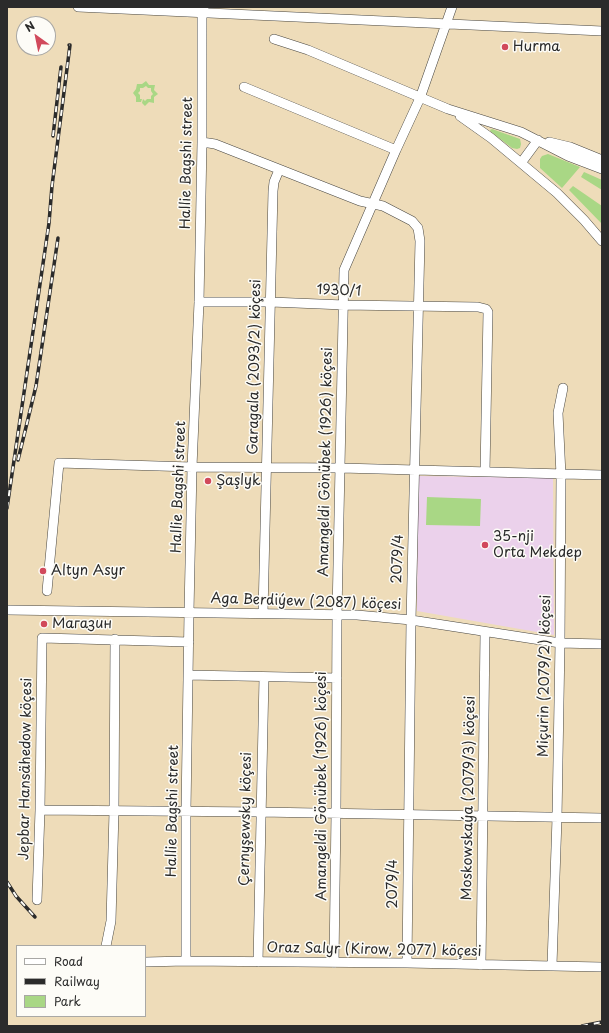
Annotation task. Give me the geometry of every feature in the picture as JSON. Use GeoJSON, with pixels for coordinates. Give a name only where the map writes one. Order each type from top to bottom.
{"type":"FeatureCollection","features":[{"type":"Feature","properties":{"kind":"street"},"geometry":{"type":"LineString","coordinates":[[78,7],[203,10],[446,24],[602,31]]}},
{"type":"Feature","properties":{"kind":"street","name":"Amangeldi Gönübek (1926) köçesi"},"geometry":{"type":"LineString","coordinates":[[334,963],[337,614],[344,270],[420,98],[452,7]]}},
{"type":"Feature","properties":{"kind":"street","name":"Hallie Bagshi street"},"geometry":{"type":"LineString","coordinates":[[186,961],[186,811],[189,612],[192,467],[199,302],[203,10]]}},
{"type":"Feature","properties":{"kind":"street"},"geometry":{"type":"LineString","coordinates":[[274,39],[308,50],[448,109],[515,130],[568,156],[602,169]]}},
{"type":"Feature","properties":{"kind":"street"},"geometry":{"type":"LineString","coordinates":[[244,87],[396,150]]}},
{"type":"Feature","properties":{"kind":"street"},"geometry":{"type":"LineString","coordinates":[[448,109],[491,138],[521,162],[564,200],[602,241]]}},
{"type":"Feature","properties":{"kind":"street"},"geometry":{"type":"LineString","coordinates":[[538,140],[570,147],[602,160]]}},
{"type":"Feature","properties":{"kind":"street"},"geometry":{"type":"LineString","coordinates":[[521,162],[538,140]]}},
{"type":"Feature","properties":{"kind":"street"},"geometry":{"type":"LineString","coordinates":[[202,142],[215,144],[360,201],[372,204]]}},
{"type":"Feature","properties":{"kind":"street","name":"Garagala (2093/2) köçesi"},"geometry":{"type":"LineString","coordinates":[[263,613],[273,191],[274,182],[279,170]]}},
{"type":"Feature","properties":{"kind":"street","name":"2079/4"},"geometry":{"type":"LineString","coordinates":[[372,204],[383,206],[412,221],[418,228],[420,241],[411,620],[406,963]]}},
{"type":"Feature","properties":{"kind":"street","name":"1930/1"},"geometry":{"type":"LineString","coordinates":[[199,302],[271,302],[344,305],[478,307],[486,309],[488,312],[485,472]]}},
{"type":"Feature","properties":{"kind":"street","name":"Miçurin (2079/2) köçesi"},"geometry":{"type":"LineString","coordinates":[[552,965],[557,818],[560,643],[561,475],[558,413],[562,388]]}},
{"type":"Feature","properties":{"kind":"street"},"geometry":{"type":"LineString","coordinates":[[47,591],[59,463],[192,467],[341,468],[602,475]]}},
{"type":"Feature","properties":{"kind":"street","name":"Aga Berdiýew (2087) köçesi"},"geometry":{"type":"LineString","coordinates":[[7,610],[364,615],[411,620],[560,643],[602,644]]}},
{"type":"Feature","properties":{"kind":"street","name":"Moskowskaýa (2079/3) köçesi"},"geometry":{"type":"LineString","coordinates":[[481,965],[485,632]]}},
{"type":"Feature","properties":{"kind":"street","name":"Jepbar Hansähedow köçesi"},"geometry":{"type":"LineString","coordinates":[[37,900],[40,810],[42,638],[115,639]]}},
{"type":"Feature","properties":{"kind":"street"},"geometry":{"type":"LineString","coordinates":[[106,945],[111,921],[114,811],[115,639],[189,642]]}},
{"type":"Feature","properties":{"kind":"street"},"geometry":{"type":"LineString","coordinates":[[188,675],[337,678]]}},
{"type":"Feature","properties":{"kind":"street","name":"Çernyşewsky köçesi"},"geometry":{"type":"LineString","coordinates":[[258,962],[264,677]]}},
{"type":"Feature","properties":{"kind":"street"},"geometry":{"type":"LineString","coordinates":[[40,810],[336,813],[602,818]]}},
{"type":"Feature","properties":{"kind":"street","name":"Oraz Salyr (Kirow, 2077) köçesi"},"geometry":{"type":"LineString","coordinates":[[146,962],[406,963],[602,967]]}},
{"type":"Feature","properties":{"kind":"shaded area","name":"35-nji Orta Mekdep"},"geometry":{"type":"Polygon","coordinates":[[[418,476],[553,478],[554,635],[417,611],[418,476]]]}},
{"type":"Feature","properties":{"kind":"green space"},"geometry":{"type":"Polygon","coordinates":[[[146,81],[149,85],[155,85],[154,90],[158,94],[154,97],[154,103],[149,102],[145,106],[142,103],[143,99],[145,101],[147,99],[151,99],[153,94],[151,88],[146,86],[140,88],[138,93],[140,95],[140,99],[142,99],[141,102],[136,102],[136,97],[133,93],[137,84],[142,84],[146,81]]]}},
{"type":"Feature","properties":{"kind":"green space"},"geometry":{"type":"Polygon","coordinates":[[[492,129],[520,139],[520,148],[512,148],[491,132],[490,130],[492,129]]]}},
{"type":"Feature","properties":{"kind":"green space"},"geometry":{"type":"Polygon","coordinates":[[[548,154],[580,167],[562,188],[540,168],[540,159],[542,156],[548,154]]]}},
{"type":"Feature","properties":{"kind":"green space"},"geometry":{"type":"Polygon","coordinates":[[[584,172],[602,180],[602,190],[581,177],[584,172]]]}},
{"type":"Feature","properties":{"kind":"green space"},"geometry":{"type":"Polygon","coordinates":[[[573,186],[602,206],[602,224],[569,190],[573,186]]]}},
{"type":"Feature","properties":{"kind":"green space"},"geometry":{"type":"Polygon","coordinates":[[[427,497],[481,499],[480,526],[426,525],[427,497]]]}},
{"type":"Feature","properties":{"kind":"railway"},"geometry":{"type":"LineString","coordinates":[[7,508],[49,223],[69,45]]}},
{"type":"Feature","properties":{"kind":"railway"},"geometry":{"type":"LineString","coordinates":[[53,136],[61,67]]}},
{"type":"Feature","properties":{"kind":"railway"},"geometry":{"type":"LineString","coordinates":[[18,460],[36,386],[58,238]]}},
{"type":"Feature","properties":{"kind":"railway"},"geometry":{"type":"LineString","coordinates":[[7,882],[16,896],[35,917]]}},
{"type":"Feature","properties":{"kind":"railway"},"geometry":{"type":"LineString","coordinates":[[582,1026],[602,1022]]}},
{"type":"Feature","properties":{"kind":"place","name":"Hurma"},"geometry":{"type":"Point","coordinates":[505,47]}},
{"type":"Feature","properties":{"kind":"place","name":"Şaşlyk"},"geometry":{"type":"Point","coordinates":[208,481]}},
{"type":"Feature","properties":{"kind":"place","name":"35-nji Orta Mekdep"},"geometry":{"type":"Point","coordinates":[485,545]}},
{"type":"Feature","properties":{"kind":"place","name":"Altyn Asyr"},"geometry":{"type":"Point","coordinates":[43,571]}},
{"type":"Feature","properties":{"kind":"place","name":"Магазин"},"geometry":{"type":"Point","coordinates":[44,624]}}]}
